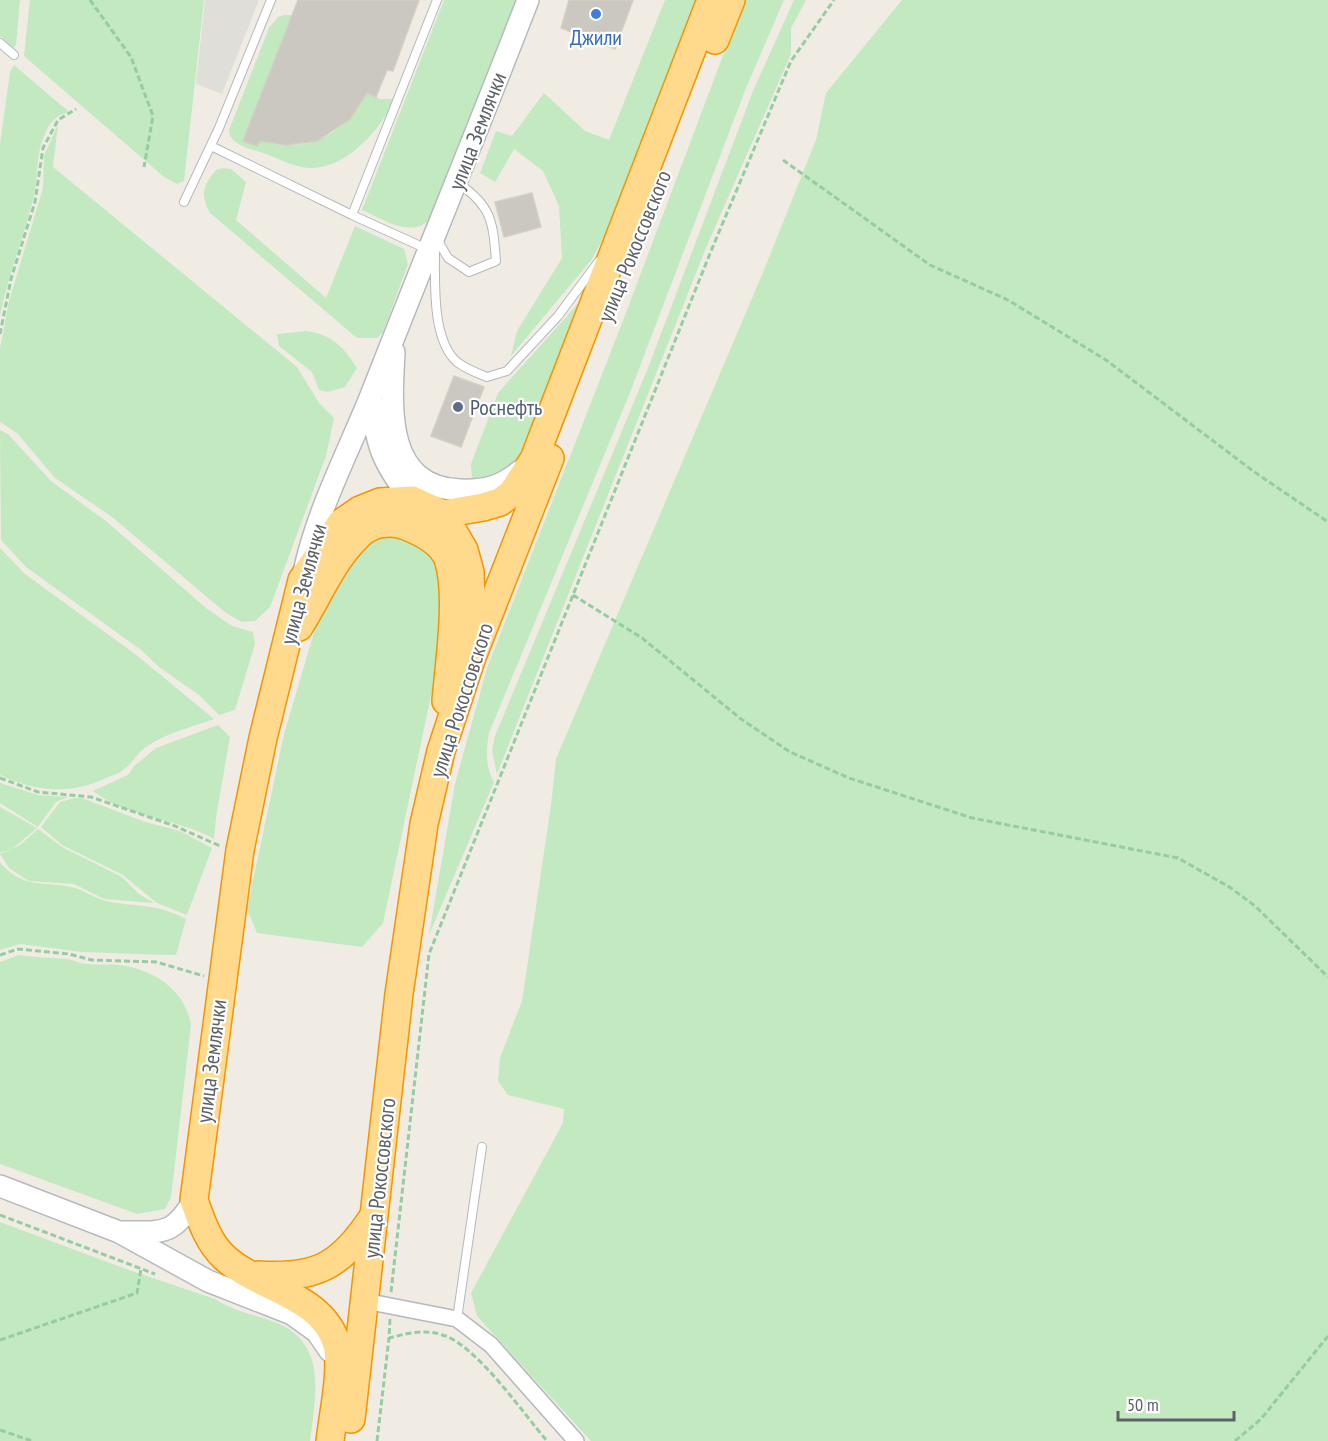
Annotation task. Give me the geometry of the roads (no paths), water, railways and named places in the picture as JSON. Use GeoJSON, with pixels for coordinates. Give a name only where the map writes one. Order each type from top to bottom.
{"type":"FeatureCollection","features":[{"type":"Feature","properties":{"kind":"highway","name":"улица Рокоссовского"},"geometry":{"type":"LineString","coordinates":[[444,514],[465,512],[500,502],[512,493],[534,459],[711,0]]}},
{"type":"Feature","properties":{"kind":"highway","name":"улица Рокоссовского"},"geometry":{"type":"LineString","coordinates":[[348,1441],[378,1303],[375,1214],[399,994],[424,824],[441,752],[472,657],[731,0]]}},
{"type":"Feature","properties":{"kind":"highway"},"geometry":{"type":"LineString","coordinates":[[302,580],[341,523],[360,510],[380,502],[412,500],[444,514],[464,550],[470,572],[473,608],[472,657]]}},
{"type":"Feature","properties":{"kind":"highway"},"geometry":{"type":"LineString","coordinates":[[287,646],[342,553],[361,533],[384,522],[404,525],[432,540],[447,558],[452,590],[451,646],[441,752]]}},
{"type":"Feature","properties":{"kind":"highway","name":"улица Землячки"},"geometry":{"type":"LineString","coordinates":[[194,1200],[220,981],[240,850],[263,738],[302,580]]}},
{"type":"Feature","properties":{"kind":"highway"},"geometry":{"type":"LineString","coordinates":[[194,1200],[204,1228],[224,1257],[300,1301],[316,1312],[329,1326],[337,1346],[338,1368],[330,1441]]}},
{"type":"Feature","properties":{"kind":"highway"},"geometry":{"type":"LineString","coordinates":[[253,1275],[285,1277],[305,1274],[329,1264],[354,1245],[375,1214]]}},
{"type":"Feature","properties":{"kind":"main road","name":"улица Землячки"},"geometry":{"type":"LineString","coordinates":[[302,580],[309,547],[336,474],[458,183],[528,0]]}},
{"type":"Feature","properties":{"kind":"main road"},"geometry":{"type":"LineString","coordinates":[[395,333],[392,422],[397,443],[419,477],[435,486],[481,490],[500,486],[534,459]]}},
{"type":"Feature","properties":{"kind":"main road"},"geometry":{"type":"LineString","coordinates":[[371,395],[380,453],[391,474],[412,500]]}},
{"type":"Feature","properties":{"kind":"main road"},"geometry":{"type":"LineString","coordinates":[[0,1186],[120,1232],[208,1281],[292,1314],[306,1322],[328,1346],[338,1368]]}},
{"type":"Feature","properties":{"kind":"main road"},"geometry":{"type":"LineString","coordinates":[[120,1232],[166,1231],[182,1221],[194,1200]]}},
{"type":"Feature","properties":{"kind":"street"},"geometry":{"type":"LineString","coordinates":[[378,1303],[457,1319],[491,1345],[576,1441]]}},
{"type":"Feature","properties":{"kind":"lane"},"geometry":{"type":"LineString","coordinates":[[184,202],[211,146],[271,0]]}},
{"type":"Feature","properties":{"kind":"lane"},"geometry":{"type":"LineString","coordinates":[[352,215],[437,0]]}},
{"type":"Feature","properties":{"kind":"lane"},"geometry":{"type":"LineString","coordinates":[[0,43],[14,55]]}},
{"type":"Feature","properties":{"kind":"lane"},"geometry":{"type":"LineString","coordinates":[[211,146],[352,215],[433,244],[448,258],[469,272],[496,261],[494,231],[483,201],[458,183]]}},
{"type":"Feature","properties":{"kind":"lane"},"geometry":{"type":"LineString","coordinates":[[433,244],[434,289],[438,322],[456,361],[487,377],[507,371],[558,316],[623,228]]}},
{"type":"Feature","properties":{"kind":"lane"},"geometry":{"type":"LineString","coordinates":[[457,1319],[482,1147]]}},
{"type":"Feature","properties":{"kind":"place","name":"Джили"},"geometry":{"type":"Point","coordinates":[596,14]}},
{"type":"Feature","properties":{"kind":"place","name":"Роснефть"},"geometry":{"type":"Point","coordinates":[458,407]}}]}
